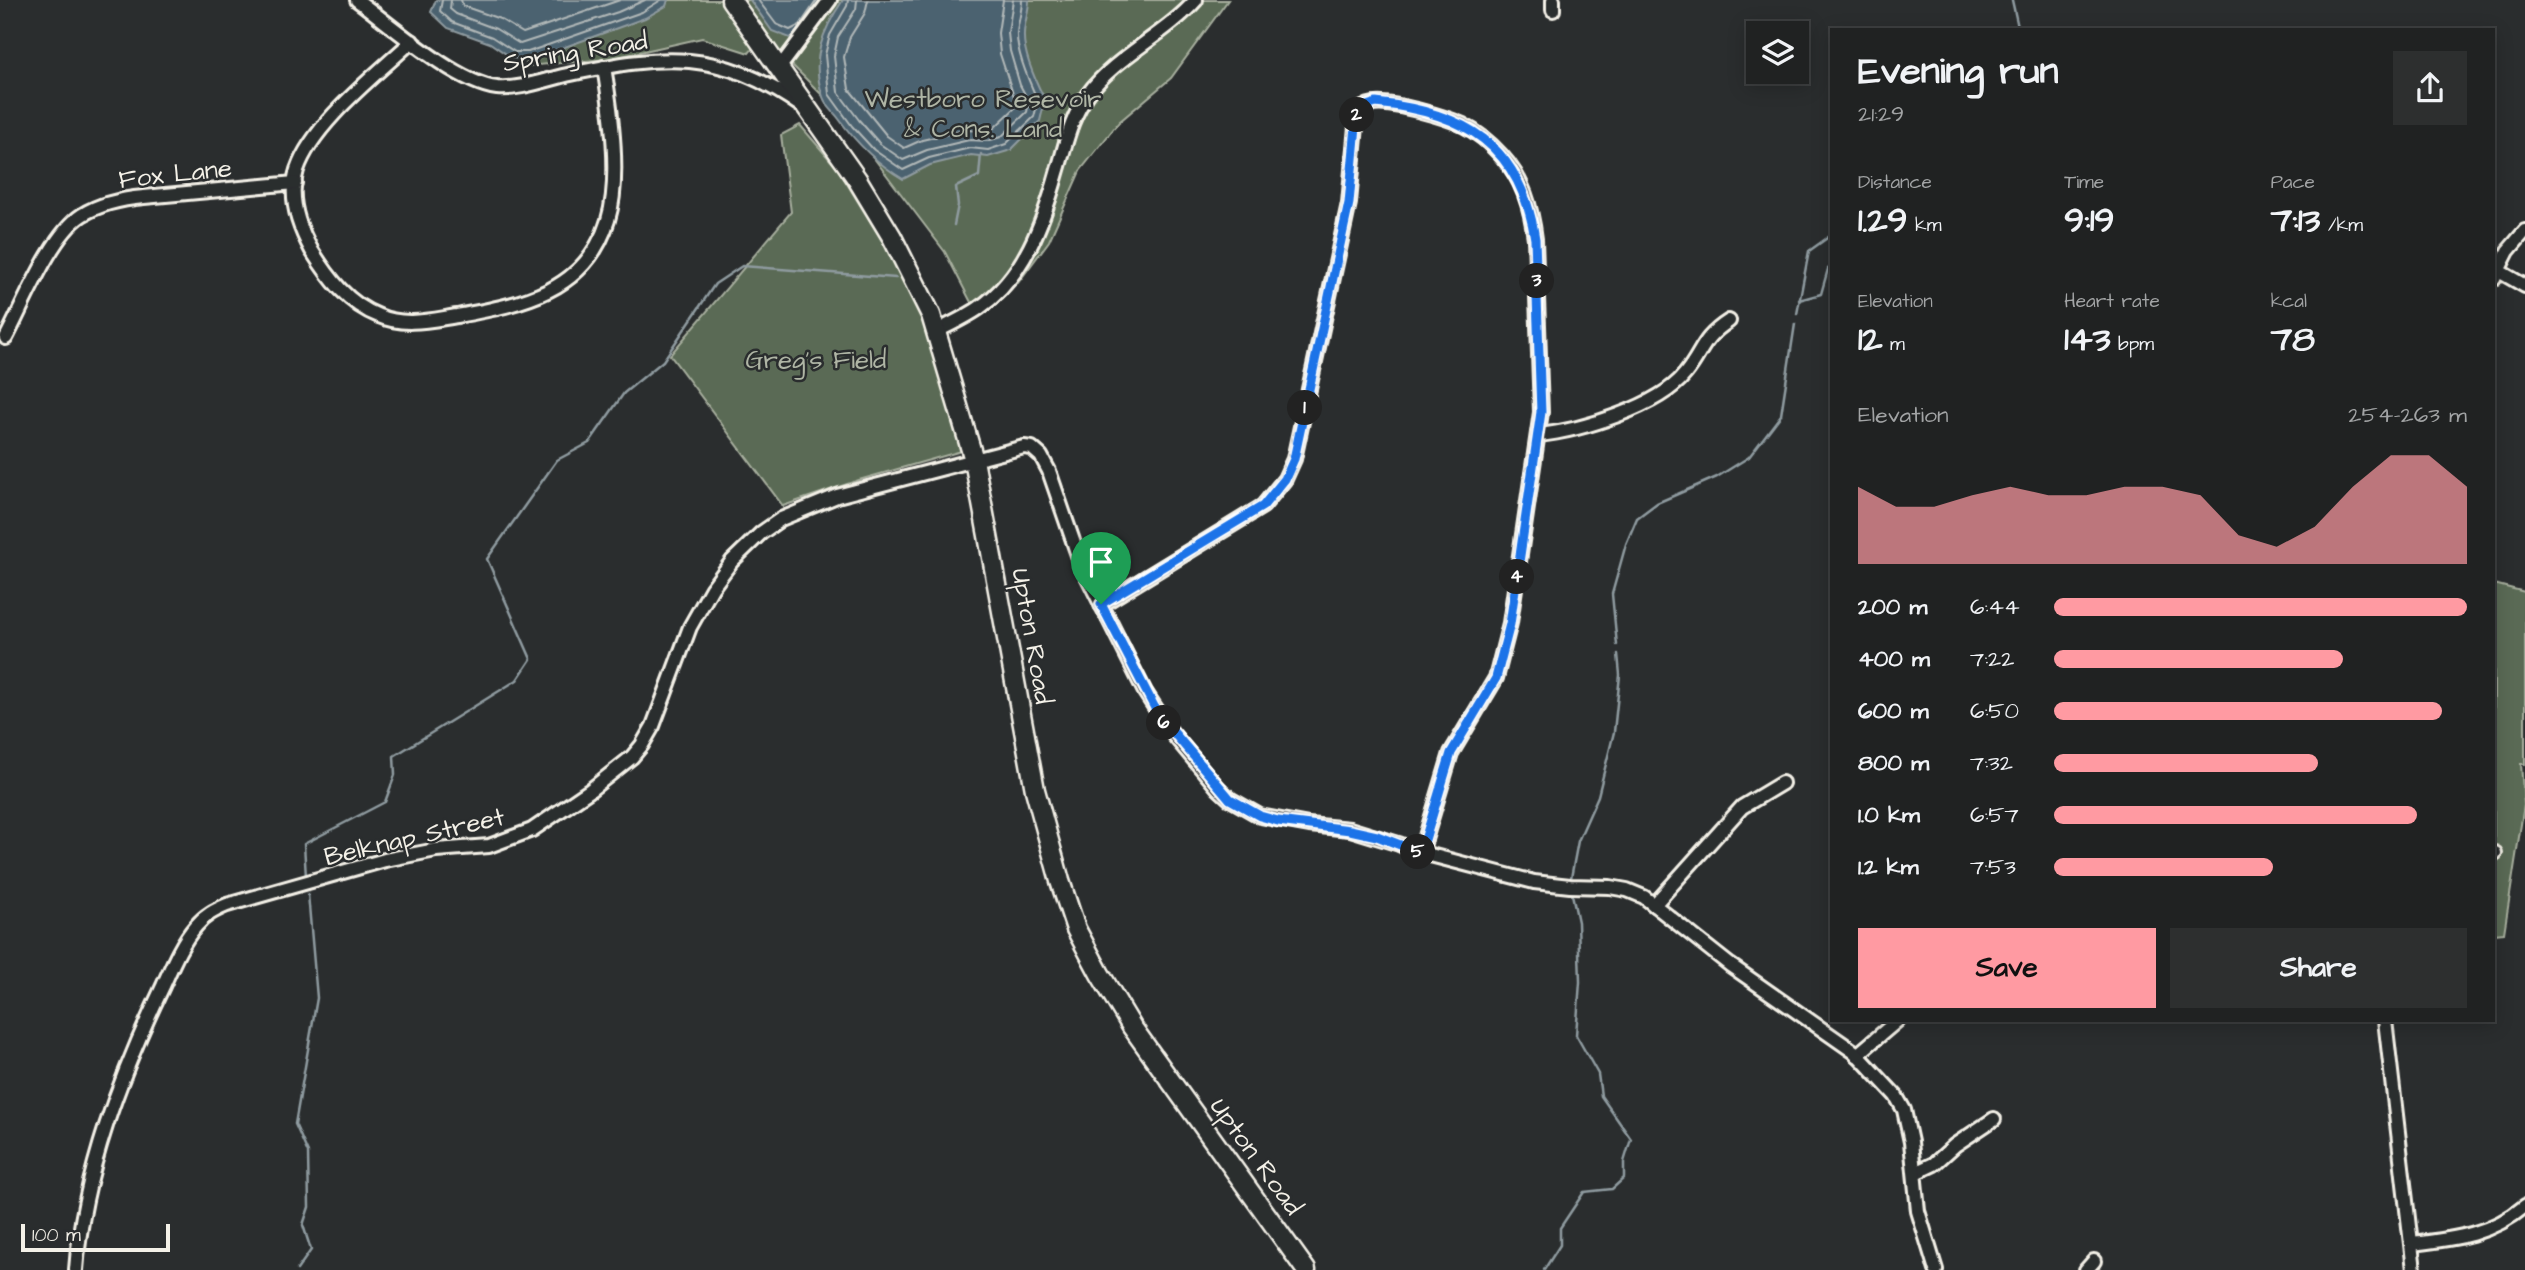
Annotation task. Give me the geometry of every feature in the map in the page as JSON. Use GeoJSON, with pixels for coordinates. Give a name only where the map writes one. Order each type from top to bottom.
{"type":"FeatureCollection","features":[{"type":"Feature","properties":{"kind":"main road","name":"Upton Road"},"geometry":{"type":"LineString","coordinates":[[731,0],[814,115],[881,217],[937,331],[974,460],[1035,790],[1076,929],[1132,1027],[1306,1270]]}},
{"type":"Feature","properties":{"kind":"street","name":"Spring Road"},"geometry":{"type":"LineString","coordinates":[[357,0],[456,71],[476,82],[497,88],[520,86],[604,67],[673,59],[718,64],[760,80],[814,115]]}},
{"type":"Feature","properties":{"kind":"street"},"geometry":{"type":"LineString","coordinates":[[780,67],[830,0]]}},
{"type":"Feature","properties":{"kind":"street"},"geometry":{"type":"LineString","coordinates":[[937,331],[981,307],[1022,263],[1048,203],[1066,136],[1092,88],[1186,12],[1196,0]]}},
{"type":"Feature","properties":{"kind":"street"},"geometry":{"type":"LineString","coordinates":[[412,41],[317,134],[304,152],[293,195],[305,238],[343,293],[360,307],[401,323],[512,306],[533,299],[571,276],[586,260],[599,242],[613,199],[610,110],[604,67]]}},
{"type":"Feature","properties":{"kind":"street"},"geometry":{"type":"LineString","coordinates":[[1101,604],[1263,506],[1285,479],[1294,459],[1349,203],[1357,115],[1363,107],[1376,103],[1395,105],[1463,125],[1484,139],[1502,156],[1516,175],[1532,213],[1541,386],[1538,435],[1510,624],[1496,678],[1451,753],[1421,853]]}},
{"type":"Feature","properties":{"kind":"street","name":"Fox Lane"},"geometry":{"type":"LineString","coordinates":[[6,338],[52,250],[80,216],[100,205],[132,198],[295,183]]}},
{"type":"Feature","properties":{"kind":"street"},"geometry":{"type":"LineString","coordinates":[[2525,231],[2508,251],[2495,275],[2525,286]]}},
{"type":"Feature","properties":{"kind":"street"},"geometry":{"type":"LineString","coordinates":[[1538,435],[1562,433],[1602,420],[1666,393],[1686,373],[1703,343],[1729,321]]}},
{"type":"Feature","properties":{"kind":"street","name":"Belknap Street"},"geometry":{"type":"LineString","coordinates":[[76,1270],[80,1222],[114,1106],[147,1019],[194,927],[204,918],[227,905],[385,860],[436,850],[489,846],[533,830],[589,791],[632,757],[642,745],[653,726],[690,627],[720,575],[744,546],[781,519],[837,496],[1024,447],[1032,448],[1041,456],[1049,471],[1081,564],[1158,714],[1230,799],[1260,816],[1350,830],[1388,840],[1421,853],[1534,882],[1628,890],[1654,905],[1730,965],[1824,1029],[1857,1055],[1896,1096],[1904,1110],[1915,1173],[1918,1211],[1936,1270]]}},
{"type":"Feature","properties":{"kind":"street"},"geometry":{"type":"LineString","coordinates":[[1654,905],[1742,807],[1782,783]]}},
{"type":"Feature","properties":{"kind":"street"},"geometry":{"type":"LineString","coordinates":[[1857,1055],[1896,1022]]}},
{"type":"Feature","properties":{"kind":"street"},"geometry":{"type":"LineString","coordinates":[[2385,1022],[2414,1270]]}},
{"type":"Feature","properties":{"kind":"street"},"geometry":{"type":"LineString","coordinates":[[1915,1173],[1934,1164],[1955,1145],[1994,1119]]}},
{"type":"Feature","properties":{"kind":"street"},"geometry":{"type":"LineString","coordinates":[[2412,1244],[2466,1237],[2488,1231],[2525,1206]]}},
{"type":"Feature","properties":{"kind":"green space","name":"Westboro Resevoir & Cons. Land"},"geometry":{"type":"Polygon","coordinates":[[[536,0],[1228,0],[1171,78],[1119,122],[1080,171],[1049,241],[1018,283],[974,308],[945,252],[873,157],[823,96],[749,22],[761,38],[749,53],[702,38],[609,59],[526,66],[536,0]]]}},
{"type":"Feature","properties":{"kind":"green space","name":"Greg's Field"},"geometry":{"type":"Polygon","coordinates":[[[800,125],[838,169],[911,288],[937,354],[965,450],[859,480],[783,506],[670,355],[791,212],[781,135],[800,125]]]}},
{"type":"Feature","properties":{"kind":"green space"},"geometry":{"type":"Polygon","coordinates":[[[2495,584],[2525,592],[2525,764],[2521,764],[2524,805],[2504,933],[2495,934],[2495,584]]]}},
{"type":"Feature","properties":{"kind":"water"},"geometry":{"type":"Polygon","coordinates":[[[436,0],[668,0],[666,6],[645,18],[529,60],[512,58],[490,43],[448,28],[431,12],[436,0]]]}},
{"type":"Feature","properties":{"kind":"water"},"geometry":{"type":"Polygon","coordinates":[[[750,0],[826,0],[804,31],[790,38],[772,31],[750,0]]]}},
{"type":"Feature","properties":{"kind":"water"},"geometry":{"type":"Polygon","coordinates":[[[843,0],[1029,0],[1024,42],[1031,68],[1045,100],[1040,121],[1011,150],[988,157],[971,155],[930,165],[903,179],[860,145],[823,97],[818,71],[820,46],[829,23],[843,0]]]}},
{"type":"Feature","properties":{"kind":"waterway"},"geometry":{"type":"LineString","coordinates":[[2012,0],[2017,28]]}},
{"type":"Feature","properties":{"kind":"waterway"},"geometry":{"type":"LineString","coordinates":[[954,225],[958,205],[956,187],[979,176],[981,154]]}},
{"type":"Feature","properties":{"kind":"waterway"},"geometry":{"type":"LineString","coordinates":[[1797,314],[1809,251],[1830,236]]}},
{"type":"Feature","properties":{"kind":"waterway"},"geometry":{"type":"LineString","coordinates":[[306,877],[304,844],[385,802],[395,775],[394,756],[517,680],[531,659],[487,559],[557,460],[589,443],[624,393],[663,361],[715,284],[742,266],[896,278]]}},
{"type":"Feature","properties":{"kind":"waterway"},"geometry":{"type":"LineString","coordinates":[[1799,300],[1821,294],[1830,268]]}},
{"type":"Feature","properties":{"kind":"waterway"},"geometry":{"type":"LineString","coordinates":[[1617,645],[1612,594],[1626,544],[1637,518],[1657,503],[1717,477],[1749,457],[1781,415],[1795,324]]}},
{"type":"Feature","properties":{"kind":"waterway"},"geometry":{"type":"LineString","coordinates":[[1571,878],[1578,841],[1598,796],[1614,732],[1620,675],[1618,654]]}},
{"type":"Feature","properties":{"kind":"waterway"},"geometry":{"type":"LineString","coordinates":[[297,1270],[311,1250],[303,1225],[309,1207],[308,1153],[295,1124],[317,998],[308,894]]}},
{"type":"Feature","properties":{"kind":"waterway"},"geometry":{"type":"LineString","coordinates":[[1544,1270],[1560,1245],[1560,1228],[1584,1192],[1612,1189],[1624,1178],[1624,1162],[1631,1139],[1601,1096],[1598,1074],[1576,1035],[1580,982],[1578,922],[1572,894]]}},
{"type":"Feature","properties":{"kind":"route"},"geometry":{"type":"LineString","coordinates":[[1376,103],[1395,105],[1463,125],[1484,139],[1502,156],[1516,175],[1532,213],[1541,412],[1510,624],[1496,678],[1451,753],[1421,853],[1377,836],[1260,816],[1230,799],[1158,714],[1101,604],[1263,506],[1285,479],[1294,459],[1349,203],[1354,138],[1357,115],[1361,108],[1376,103]]}}]}
